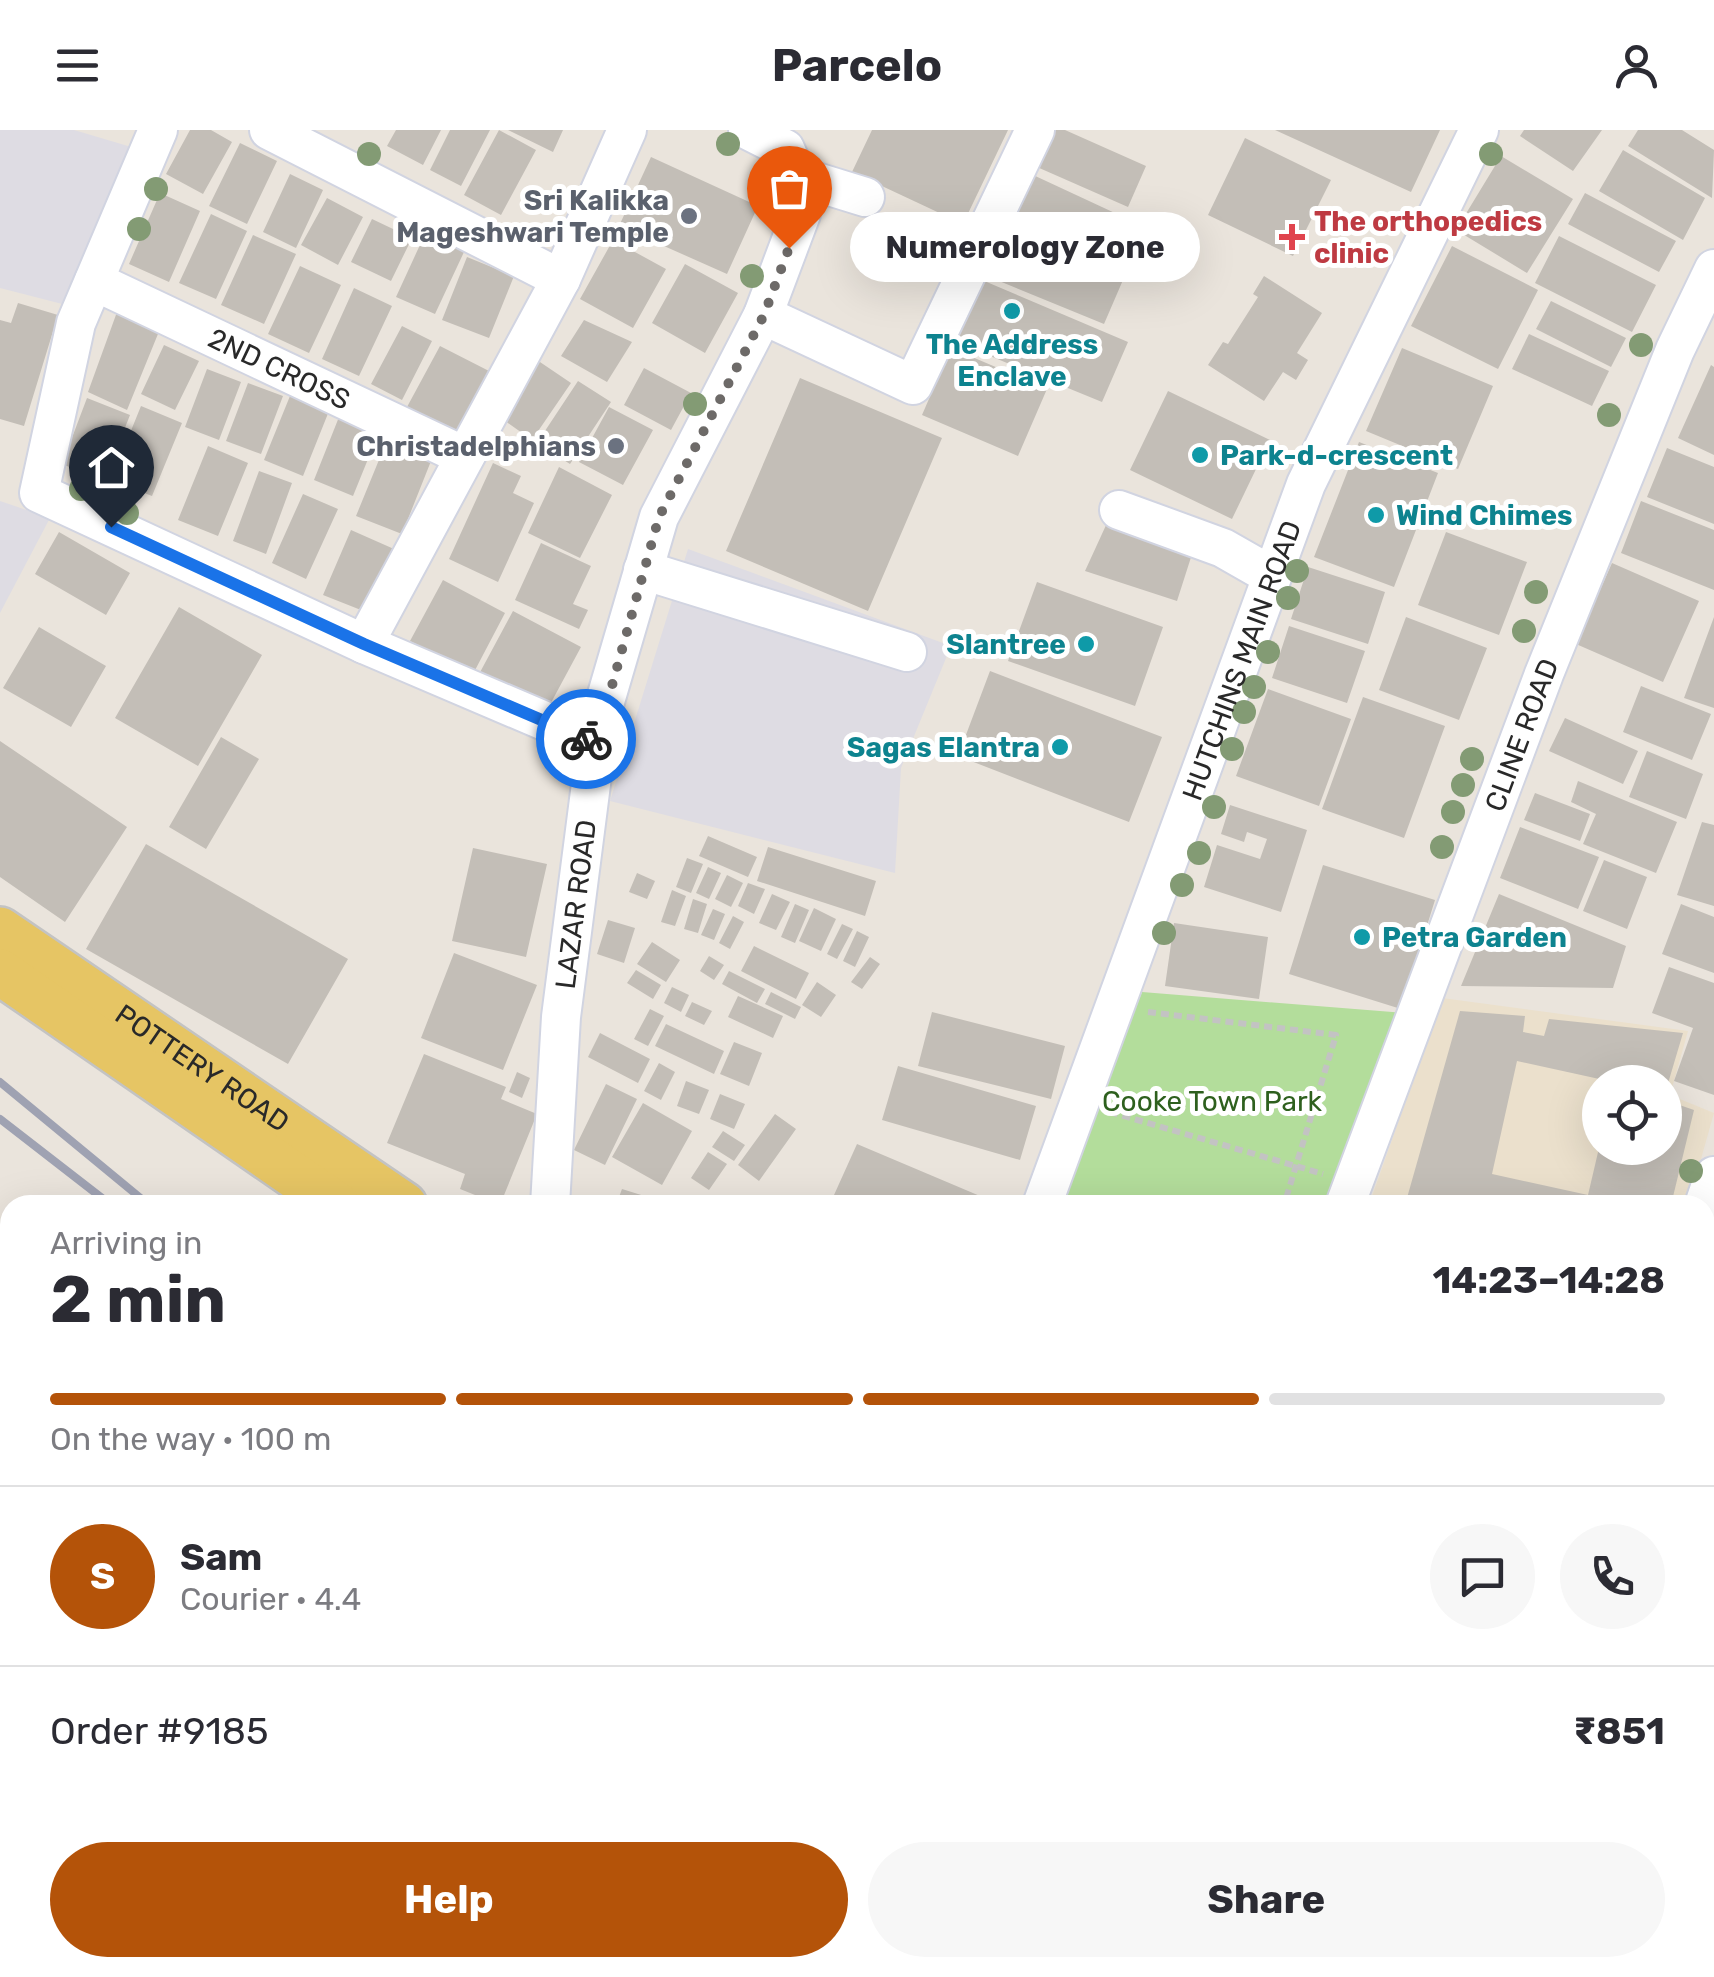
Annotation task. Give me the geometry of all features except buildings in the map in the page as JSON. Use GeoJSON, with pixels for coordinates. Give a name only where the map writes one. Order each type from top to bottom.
{"type":"FeatureCollection","features":[{"type":"Feature","properties":{"kind":"main road","name":"POTTERY ROAD"},"geometry":{"type":"LineString","coordinates":[[0,930],[389,1195]]}},
{"type":"Feature","properties":{"kind":"main road","name":"POTTERY ROAD"},"geometry":{"type":"LineString","coordinates":[[0,972],[323,1195]]}},
{"type":"Feature","properties":{"kind":"street"},"geometry":{"type":"LineString","coordinates":[[158,130],[76,323],[39,494],[364,644],[596,743]]}},
{"type":"Feature","properties":{"kind":"street"},"geometry":{"type":"LineString","coordinates":[[269,130],[561,280]]}},
{"type":"Feature","properties":{"kind":"street"},"geometry":{"type":"LineString","coordinates":[[364,644],[561,280],[628,130]]}},
{"type":"Feature","properties":{"kind":"street"},"geometry":{"type":"LineString","coordinates":[[748,130],[785,149],[797,176],[865,197]]}},
{"type":"Feature","properties":{"kind":"street"},"geometry":{"type":"LineString","coordinates":[[764,315],[914,385],[1035,130]]}},
{"type":"Feature","properties":{"kind":"street","name":"HUTCHINS MAIN ROAD"},"geometry":{"type":"LineString","coordinates":[[1046,1195],[1306,484],[1479,130]]}},
{"type":"Feature","properties":{"kind":"street","name":"LAZAR ROAD"},"geometry":{"type":"LineString","coordinates":[[551,1195],[561,1017],[596,743],[659,517],[764,315],[801,214],[797,176]]}},
{"type":"Feature","properties":{"kind":"street","name":"CLINE ROAD"},"geometry":{"type":"LineString","coordinates":[[1349,1194],[1544,674],[1675,350],[1714,269]]}},
{"type":"Feature","properties":{"kind":"street","name":"2ND CROSS"},"geometry":{"type":"LineString","coordinates":[[94,281],[464,456]]}},
{"type":"Feature","properties":{"kind":"street"},"geometry":{"type":"LineString","coordinates":[[1119,510],[1222,548],[1272,576]]}},
{"type":"Feature","properties":{"kind":"street"},"geometry":{"type":"LineString","coordinates":[[644,570],[907,652]]}},
{"type":"Feature","properties":{"kind":"path"},"geometry":{"type":"LineString","coordinates":[[1140,1028],[1145,1012],[1336,1035],[1287,1195]]}},
{"type":"Feature","properties":{"kind":"path"},"geometry":{"type":"LineString","coordinates":[[1118,1096],[1112,1112],[1296,1166],[1349,1194]]}},
{"type":"Feature","properties":{"kind":"shaded area"},"geometry":{"type":"Polygon","coordinates":[[[0,130],[74,130],[138,149],[74,307],[0,288],[0,130]]]}},
{"type":"Feature","properties":{"kind":"shaded area"},"geometry":{"type":"Polygon","coordinates":[[[0,501],[50,518],[0,613],[0,501]]]}},
{"type":"Feature","properties":{"kind":"shaded area"},"geometry":{"type":"Polygon","coordinates":[[[688,549],[951,646],[901,768],[895,873],[610,801],[688,549]]]}},
{"type":"Feature","properties":{"kind":"shaded area"},"geometry":{"type":"Polygon","coordinates":[[[1442,998],[1688,1031],[1678,1065],[1582,1065],[1582,1165],[1682,1165],[1682,1100],[1714,1113],[1691,1195],[1373,1195],[1442,998]]]}},
{"type":"Feature","properties":{"kind":"green space","name":"Cooke Town Park"},"geometry":{"type":"Polygon","coordinates":[[[1142,992],[1405,1013],[1341,1195],[1061,1195],[1142,992]]]}},
{"type":"Feature","properties":{"kind":"railway"},"geometry":{"type":"LineString","coordinates":[[0,1082],[137,1195]]}},
{"type":"Feature","properties":{"kind":"railway"},"geometry":{"type":"LineString","coordinates":[[0,1119],[98,1195]]}},
{"type":"Feature","properties":{"kind":"way so far"},"geometry":{"type":"LineString","coordinates":[[586,739],[596,743],[659,517],[764,315],[789,248]]}},
{"type":"Feature","properties":{"kind":"place","name":"Sri Kalikka Mageshwari Temple"},"geometry":{"type":"Point","coordinates":[689,216]}},
{"type":"Feature","properties":{"kind":"place","name":"The orthopedics clinic"},"geometry":{"type":"Point","coordinates":[1292,237]}},
{"type":"Feature","properties":{"kind":"place","name":"Numerology Zone"},"geometry":{"type":"Point","coordinates":[789,248]}},
{"type":"Feature","properties":{"kind":"place","name":"The Address Enclave"},"geometry":{"type":"Point","coordinates":[1012,311]}},
{"type":"Feature","properties":{"kind":"place","name":"Christadelphians"},"geometry":{"type":"Point","coordinates":[616,446]}},
{"type":"Feature","properties":{"kind":"place","name":"Park-d-crescent"},"geometry":{"type":"Point","coordinates":[1200,455]}},
{"type":"Feature","properties":{"kind":"place","name":"Wind Chimes"},"geometry":{"type":"Point","coordinates":[1376,515]}},
{"type":"Feature","properties":{"kind":"place","name":"Slantree"},"geometry":{"type":"Point","coordinates":[1086,644]}},
{"type":"Feature","properties":{"kind":"place","name":"Sagas Elantra"},"geometry":{"type":"Point","coordinates":[1060,747]}},
{"type":"Feature","properties":{"kind":"place","name":"Petra Garden"},"geometry":{"type":"Point","coordinates":[1362,937]}},
{"type":"Feature","properties":{"kind":"route"},"geometry":{"type":"LineString","coordinates":[[111,527],[364,644],[586,739]]}}]}
